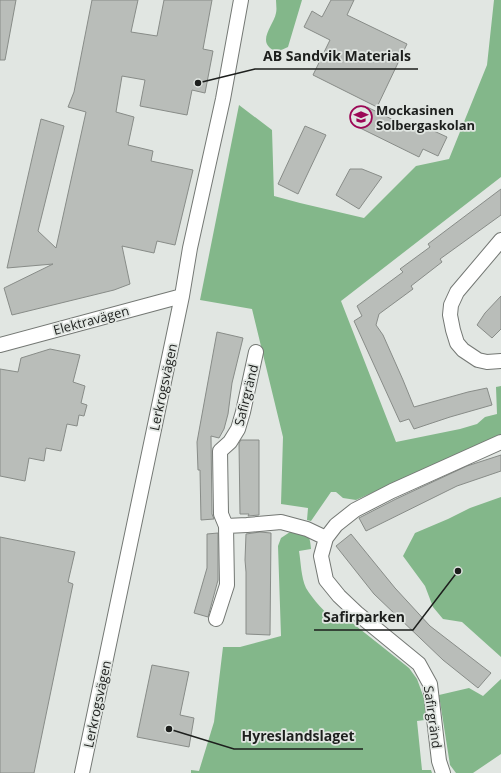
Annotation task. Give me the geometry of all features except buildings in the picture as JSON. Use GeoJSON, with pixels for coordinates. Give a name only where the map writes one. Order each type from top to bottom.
{"type":"FeatureCollection","features":[{"type":"Feature","properties":{"kind":"street","name":"Lerkrogsvägen"},"geometry":{"type":"LineString","coordinates":[[82,773],[182,296],[190,248],[223,99],[241,0]]}},
{"type":"Feature","properties":{"kind":"street"},"geometry":{"type":"LineString","coordinates":[[501,240],[457,292],[451,305],[450,315],[455,337],[463,350],[478,360],[487,362],[501,361]]}},
{"type":"Feature","properties":{"kind":"street","name":"Elektravägen"},"geometry":{"type":"LineString","coordinates":[[0,345],[182,296]]}},
{"type":"Feature","properties":{"kind":"street","name":"Safirgränd"},"geometry":{"type":"LineString","coordinates":[[216,619],[227,585],[226,526],[221,514],[220,452],[230,442],[238,429],[256,352]]}},
{"type":"Feature","properties":{"kind":"street","name":"Safirgränd"},"geometry":{"type":"LineString","coordinates":[[443,773],[439,761],[430,684],[419,664],[358,614],[339,596],[326,580],[321,556],[326,538],[336,525],[355,510],[392,491],[501,442]]}},
{"type":"Feature","properties":{"kind":"street"},"geometry":{"type":"LineString","coordinates":[[226,526],[281,522],[307,529],[326,538]]}},
{"type":"Feature","properties":{"kind":"green space"},"geometry":{"type":"Polygon","coordinates":[[[276,0],[302,0],[288,47],[277,51],[270,48],[266,40],[268,31],[276,13],[276,0]]]}},
{"type":"Feature","properties":{"kind":"green space"},"geometry":{"type":"Polygon","coordinates":[[[494,0],[501,0],[501,177],[341,301],[396,442],[460,429],[477,424],[485,417],[497,414],[496,387],[501,386],[501,435],[356,500],[343,498],[336,492],[331,492],[311,521],[307,520],[308,508],[281,504],[283,437],[252,309],[200,300],[239,105],[272,130],[274,196],[364,218],[416,166],[449,159],[487,65],[494,0]]]}},
{"type":"Feature","properties":{"kind":"green space"},"geometry":{"type":"Polygon","coordinates":[[[501,497],[501,657],[462,622],[443,619],[433,607],[425,586],[403,556],[415,533],[470,508],[501,497]]]}},
{"type":"Feature","properties":{"kind":"green space"},"geometry":{"type":"Polygon","coordinates":[[[293,530],[305,533],[310,540],[311,549],[299,551],[304,584],[316,602],[336,622],[341,614],[409,668],[417,679],[425,701],[425,720],[417,721],[422,770],[431,770],[432,773],[191,773],[191,770],[199,771],[214,722],[223,647],[240,647],[281,636],[278,546],[281,538],[293,530]]]}},
{"type":"Feature","properties":{"kind":"green space"},"geometry":{"type":"Polygon","coordinates":[[[501,679],[501,754],[473,773],[456,773],[450,765],[439,695],[469,688],[483,696],[501,679]]]}},
{"type":"Feature","properties":{"kind":"place","name":"AB Sandvik Materials"},"geometry":{"type":"Point","coordinates":[198,83]}},
{"type":"Feature","properties":{"kind":"place","name":"Mockasinen Solbergaskolan"},"geometry":{"type":"Point","coordinates":[361,117]}},
{"type":"Feature","properties":{"kind":"place","name":"Safirparken"},"geometry":{"type":"Point","coordinates":[458,571]}},
{"type":"Feature","properties":{"kind":"place","name":"Hyreslandslaget"},"geometry":{"type":"Point","coordinates":[169,729]}}]}
